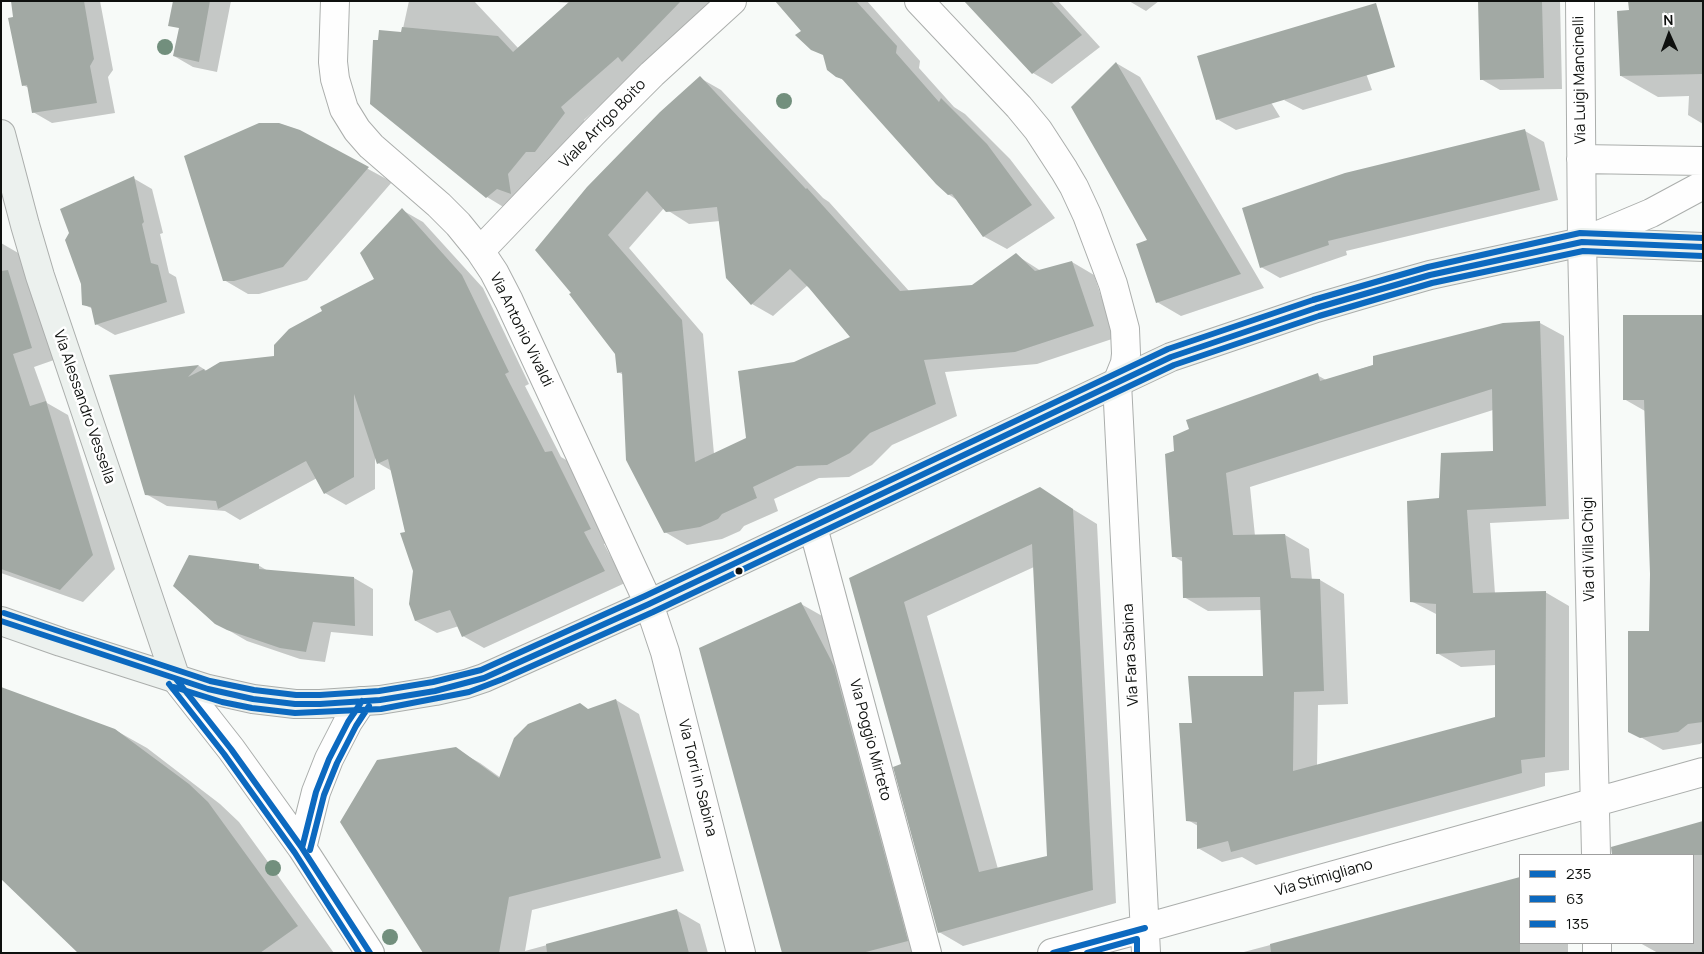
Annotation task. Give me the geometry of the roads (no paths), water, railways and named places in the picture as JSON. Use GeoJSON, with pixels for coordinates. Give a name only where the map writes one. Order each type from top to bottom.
{"type":"FeatureCollection","features":[{"type":"Feature","properties":{"kind":"main road","name":"Via Alessandro Vessella"},"geometry":{"type":"LineString","coordinates":[[1,134],[43,285],[176,678]]}},
{"type":"Feature","properties":{"kind":"main road"},"geometry":{"type":"LineString","coordinates":[[1,621],[208,690],[266,701],[320,704],[362,701],[415,695],[466,684],[649,604],[1171,357],[1316,308],[1430,276],[1582,242],[1703,247]]}},
{"type":"Feature","properties":{"kind":"street","name":"Via Antonio Vivaldi"},"geometry":{"type":"LineString","coordinates":[[335,1],[332,62],[339,95],[351,122],[370,146],[439,205],[458,224],[494,272],[649,604]]}},
{"type":"Feature","properties":{"kind":"street","name":"Viale Arrigo Boito"},"geometry":{"type":"LineString","coordinates":[[480,251],[652,74],[732,1]]}},
{"type":"Feature","properties":{"kind":"street"},"geometry":{"type":"LineString","coordinates":[[919,1],[1019,107],[1038,130],[1074,187],[1100,248],[1125,328],[1125,364],[1117,383]]}},
{"type":"Feature","properties":{"kind":"street","name":"Via Luigi Mancinelli"},"geometry":{"type":"LineString","coordinates":[[1580,1],[1582,242]]}},
{"type":"Feature","properties":{"kind":"street"},"geometry":{"type":"LineString","coordinates":[[1581,159],[1703,161]]}},
{"type":"Feature","properties":{"kind":"street"},"geometry":{"type":"LineString","coordinates":[[1582,242],[1643,217],[1703,185]]}},
{"type":"Feature","properties":{"kind":"street","name":"Via di Villa Chigi"},"geometry":{"type":"LineString","coordinates":[[1582,242],[1596,854]]}},
{"type":"Feature","properties":{"kind":"street","name":"Via Fara Sabina"},"geometry":{"type":"LineString","coordinates":[[1117,383],[1146,941]]}},
{"type":"Feature","properties":{"kind":"street","name":"Via Poggio Mirteto"},"geometry":{"type":"LineString","coordinates":[[813,527],[927,953]]}},
{"type":"Feature","properties":{"kind":"street","name":"Via Torri in Sabina"},"geometry":{"type":"LineString","coordinates":[[649,604],[666,652],[741,953]]}},
{"type":"Feature","properties":{"kind":"street"},"geometry":{"type":"LineString","coordinates":[[176,678],[231,749],[302,848],[370,953]]}},
{"type":"Feature","properties":{"kind":"street"},"geometry":{"type":"LineString","coordinates":[[302,848],[316,792],[329,759],[348,722],[362,701]]}},
{"type":"Feature","properties":{"kind":"street","name":"Via Stimigliano"},"geometry":{"type":"LineString","coordinates":[[1052,953],[1146,941],[1596,802],[1703,772]]}}]}
